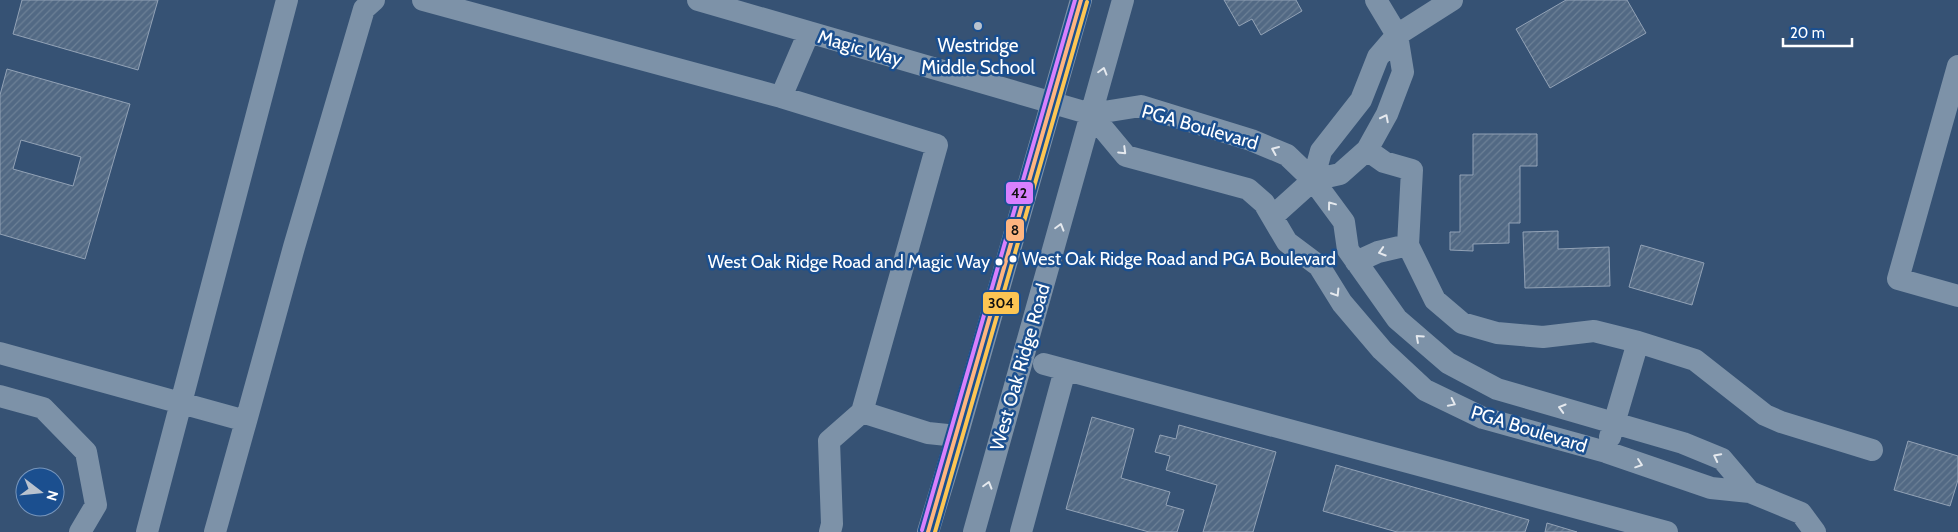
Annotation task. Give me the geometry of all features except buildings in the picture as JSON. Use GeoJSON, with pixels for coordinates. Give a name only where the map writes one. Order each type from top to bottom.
{"type":"FeatureCollection","features":[{"type":"Feature","properties":{"kind":"street"},"geometry":{"type":"LineString","coordinates":[[147,532],[287,0]]}},
{"type":"Feature","properties":{"kind":"street"},"geometry":{"type":"LineString","coordinates":[[216,532],[294,247],[364,9],[374,0]]}},
{"type":"Feature","properties":{"kind":"street"},"geometry":{"type":"LineString","coordinates":[[423,0],[781,97],[937,145],[862,412],[829,442],[832,524],[830,532]]}},
{"type":"Feature","properties":{"kind":"street","name":"Magic Way"},"geometry":{"type":"LineString","coordinates":[[698,0],[1051,104],[1091,114]]}},
{"type":"Feature","properties":{"kind":"street"},"geometry":{"type":"LineString","coordinates":[[928,532],[1081,0]]}},
{"type":"Feature","properties":{"kind":"street","name":"West Oak Ridge Road"},"geometry":{"type":"LineString","coordinates":[[974,532],[1123,0]]}},
{"type":"Feature","properties":{"kind":"street"},"geometry":{"type":"LineString","coordinates":[[1273,216],[1313,180],[1340,174],[1368,150],[1387,114],[1403,72],[1397,35],[1376,0]]}},
{"type":"Feature","properties":{"kind":"street"},"geometry":{"type":"LineString","coordinates":[[1313,180],[1321,151],[1361,100],[1378,57],[1397,35],[1452,0]]}},
{"type":"Feature","properties":{"kind":"street"},"geometry":{"type":"LineString","coordinates":[[781,97],[809,32]]}},
{"type":"Feature","properties":{"kind":"street"},"geometry":{"type":"LineString","coordinates":[[1958,66],[1898,279],[1958,296]]}},
{"type":"Feature","properties":{"kind":"street","name":"PGA Boulevard"},"geometry":{"type":"LineString","coordinates":[[1091,114],[1141,106],[1251,140],[1287,155],[1313,180],[1344,222],[1348,250],[1397,319],[1448,363],[1497,389],[1683,443],[1722,459],[1750,492]]}},
{"type":"Feature","properties":{"kind":"street","name":"PGA Boulevard"},"geometry":{"type":"LineString","coordinates":[[1091,114],[1126,156],[1248,189],[1264,203],[1287,242],[1319,266],[1342,303],[1382,350],[1425,390],[1483,418],[1606,452],[1710,488],[1750,492],[1801,513],[1815,532]]}},
{"type":"Feature","properties":{"kind":"street"},"geometry":{"type":"LineString","coordinates":[[1368,150],[1384,162],[1412,170],[1408,245],[1435,300],[1462,323],[1497,333],[1543,337],[1594,331],[1638,342],[1695,360],[1765,415],[1872,450]]}},
{"type":"Feature","properties":{"kind":"street"},"geometry":{"type":"LineString","coordinates":[[1356,262],[1378,252],[1408,245]]}},
{"type":"Feature","properties":{"kind":"street"},"geometry":{"type":"LineString","coordinates":[[1606,452],[1638,342]]}},
{"type":"Feature","properties":{"kind":"street"},"geometry":{"type":"LineString","coordinates":[[0,353],[246,421]]}},
{"type":"Feature","properties":{"kind":"street"},"geometry":{"type":"LineString","coordinates":[[1021,532],[1054,367],[1667,532]]}},
{"type":"Feature","properties":{"kind":"street"},"geometry":{"type":"LineString","coordinates":[[0,396],[43,408],[86,452],[96,505],[80,532]]}},
{"type":"Feature","properties":{"kind":"street"},"geometry":{"type":"LineString","coordinates":[[862,412],[928,432],[957,436]]}},
{"type":"Feature","properties":{"kind":"street"},"geometry":{"type":"LineString","coordinates":[[1674,476],[1683,443]]}},
{"type":"Feature","properties":{"kind":"transit line","name":"42"},"geometry":{"type":"LineString","coordinates":[[922,530],[1075,0]]}},
{"type":"Feature","properties":{"kind":"transit line","name":"8"},"geometry":{"type":"LineString","coordinates":[[928,532],[1081,0]]}},
{"type":"Feature","properties":{"kind":"transit line","name":"304"},"geometry":{"type":"LineString","coordinates":[[935,532],[1087,2]]}},
{"type":"Feature","properties":{"kind":"place","name":"Westridge Middle School"},"geometry":{"type":"Point","coordinates":[978,26]}},
{"type":"Feature","properties":{"kind":"place","name":"West Oak Ridge Road and PGA Boulevard"},"geometry":{"type":"Point","coordinates":[1013,259]}},
{"type":"Feature","properties":{"kind":"place","name":"West Oak Ridge Road and Magic Way"},"geometry":{"type":"Point","coordinates":[999,262]}}]}
